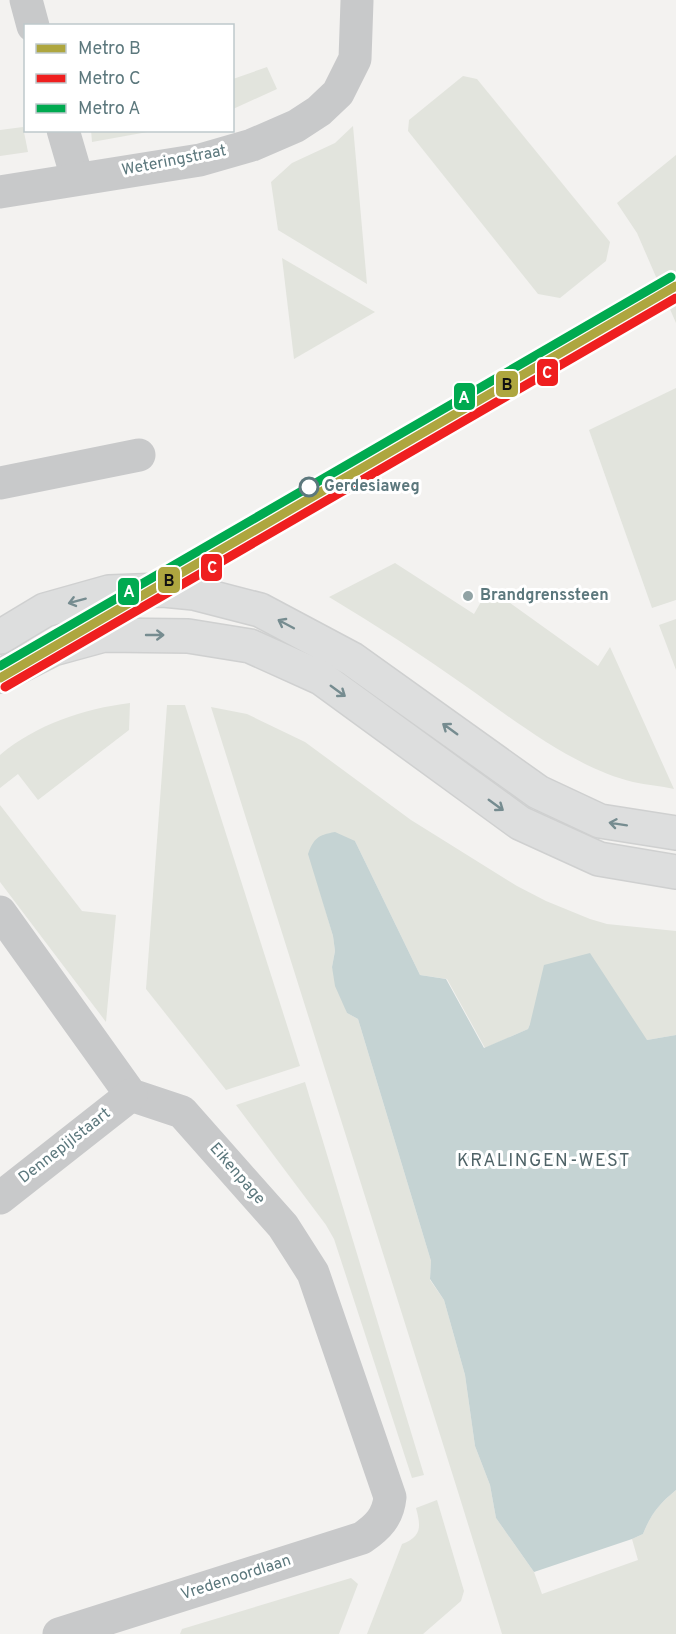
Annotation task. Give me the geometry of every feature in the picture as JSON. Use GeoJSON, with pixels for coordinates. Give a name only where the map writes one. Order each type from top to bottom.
{"type":"FeatureCollection","features":[{"type":"Feature","properties":{"kind":"street"},"geometry":{"type":"LineString","coordinates":[[26,0],[32,24]]}},
{"type":"Feature","properties":{"kind":"street","name":"Weteringstraat"},"geometry":{"type":"LineString","coordinates":[[0,192],[200,160],[252,145],[297,126],[320,111],[338,93],[355,58],[357,0]]}},
{"type":"Feature","properties":{"kind":"street"},"geometry":{"type":"LineString","coordinates":[[64,132],[77,178]]}},
{"type":"Feature","properties":{"kind":"street"},"geometry":{"type":"LineString","coordinates":[[0,483],[139,455]]}},
{"type":"Feature","properties":{"kind":"street"},"geometry":{"type":"LineString","coordinates":[[0,638],[45,610],[109,592],[163,590],[194,593],[260,610],[352,659],[538,792],[600,821],[676,833]]}},
{"type":"Feature","properties":{"kind":"street"},"geometry":{"type":"LineString","coordinates":[[0,676],[53,649],[104,635],[188,636],[250,646],[321,678],[520,823],[599,859],[676,872]]}},
{"type":"Feature","properties":{"kind":"street"},"geometry":{"type":"LineString","coordinates":[[0,912],[131,1095]]}},
{"type":"Feature","properties":{"kind":"street","name":"Dennepijlstaart"},"geometry":{"type":"LineString","coordinates":[[0,1198],[131,1095]]}},
{"type":"Feature","properties":{"kind":"street","name":"Eikenpage"},"geometry":{"type":"LineString","coordinates":[[131,1095],[182,1112],[283,1226],[313,1273],[390,1497]]}},
{"type":"Feature","properties":{"kind":"street","name":"Vredenoordlaan"},"geometry":{"type":"LineString","coordinates":[[59,1634],[362,1538],[385,1518],[389,1509],[390,1497]]}},
{"type":"Feature","properties":{"kind":"shaded area"},"geometry":{"type":"Polygon","coordinates":[[[267,67],[277,89],[234,109],[234,79],[267,67]]]}},
{"type":"Feature","properties":{"kind":"shaded area"},"geometry":{"type":"Polygon","coordinates":[[[463,76],[477,79],[610,242],[606,261],[560,298],[538,294],[408,131],[409,120],[463,76]]]}},
{"type":"Feature","properties":{"kind":"shaded area"},"geometry":{"type":"Polygon","coordinates":[[[353,126],[367,284],[278,230],[271,182],[292,163],[335,143],[353,126]]]}},
{"type":"Feature","properties":{"kind":"shaded area"},"geometry":{"type":"Polygon","coordinates":[[[23,127],[28,152],[0,156],[0,130],[23,127]]]}},
{"type":"Feature","properties":{"kind":"shaded area"},"geometry":{"type":"Polygon","coordinates":[[[91,132],[147,132],[92,142],[91,132]]]}},
{"type":"Feature","properties":{"kind":"shaded area"},"geometry":{"type":"Polygon","coordinates":[[[676,155],[676,323],[637,233],[617,203],[676,155]]]}},
{"type":"Feature","properties":{"kind":"shaded area"},"geometry":{"type":"Polygon","coordinates":[[[282,258],[375,312],[294,359],[282,258]]]}},
{"type":"Feature","properties":{"kind":"shaded area"},"geometry":{"type":"Polygon","coordinates":[[[676,388],[676,600],[652,608],[589,430],[676,388]]]}},
{"type":"Feature","properties":{"kind":"shaded area"},"geometry":{"type":"Polygon","coordinates":[[[395,563],[474,614],[489,588],[598,666],[610,647],[674,789],[633,782],[611,775],[568,755],[416,652],[329,597],[395,563]]]}},
{"type":"Feature","properties":{"kind":"shaded area"},"geometry":{"type":"Polygon","coordinates":[[[676,619],[676,670],[659,625],[676,619]]]}},
{"type":"Feature","properties":{"kind":"shaded area"},"geometry":{"type":"Polygon","coordinates":[[[130,703],[129,730],[38,800],[18,774],[0,788],[0,755],[14,744],[61,720],[95,709],[130,703]]]}},
{"type":"Feature","properties":{"kind":"shaded area"},"geometry":{"type":"Polygon","coordinates":[[[167,705],[185,705],[300,1066],[226,1090],[146,989],[167,705]]]}},
{"type":"Feature","properties":{"kind":"shaded area"},"geometry":{"type":"Polygon","coordinates":[[[211,707],[247,714],[305,742],[411,820],[517,886],[546,901],[607,924],[676,931],[676,1035],[647,1040],[530,1024],[528,1029],[485,1048],[447,979],[420,975],[355,841],[309,854],[333,936],[335,951],[332,967],[347,1013],[358,1019],[431,1261],[430,1280],[444,1300],[465,1375],[475,1446],[490,1485],[496,1518],[534,1572],[542,1594],[638,1560],[632,1539],[643,1534],[656,1510],[676,1490],[676,1634],[502,1634],[211,707]]]}},
{"type":"Feature","properties":{"kind":"shaded area"},"geometry":{"type":"Polygon","coordinates":[[[0,805],[82,911],[116,915],[106,1022],[0,882],[0,805]]]}},
{"type":"Feature","properties":{"kind":"shaded area"},"geometry":{"type":"Polygon","coordinates":[[[335,832],[355,841],[420,975],[446,979],[484,1048],[528,1029],[544,965],[590,953],[647,1040],[676,1035],[676,1490],[656,1510],[643,1534],[632,1539],[534,1572],[496,1518],[490,1485],[475,1446],[465,1375],[444,1300],[430,1279],[431,1261],[358,1019],[347,1013],[335,986],[332,967],[335,951],[333,936],[308,854],[317,838],[335,832]]]}},
{"type":"Feature","properties":{"kind":"shaded area"},"geometry":{"type":"Polygon","coordinates":[[[305,1082],[424,1475],[412,1478],[334,1239],[326,1225],[236,1105],[305,1082]]]}},
{"type":"Feature","properties":{"kind":"shaded area"},"geometry":{"type":"Polygon","coordinates":[[[437,1500],[464,1591],[461,1601],[423,1634],[367,1634],[402,1544],[417,1534],[419,1521],[416,1508],[437,1500]]]}},
{"type":"Feature","properties":{"kind":"shaded area"},"geometry":{"type":"Polygon","coordinates":[[[351,1578],[358,1584],[339,1634],[180,1634],[182,1629],[351,1578]]]}},
{"type":"Feature","properties":{"kind":"metro line","name":"A"},"geometry":{"type":"LineString","coordinates":[[0,666],[671,277]]}},
{"type":"Feature","properties":{"kind":"metro line","name":"B"},"geometry":{"type":"LineString","coordinates":[[0,678],[676,286]]}},
{"type":"Feature","properties":{"kind":"metro line","name":"C"},"geometry":{"type":"LineString","coordinates":[[5,687],[676,298]]}},
{"type":"Feature","properties":{"kind":"place","name":"Gerdesiaweg"},"geometry":{"type":"Point","coordinates":[309,487]}},
{"type":"Feature","properties":{"kind":"place","name":"Brandgrenssteen"},"geometry":{"type":"Point","coordinates":[468,596]}},
{"type":"Feature","properties":{"kind":"district","name":"KRALINGEN-WEST"},"geometry":{"type":"Point","coordinates":[544,1161]}}]}
